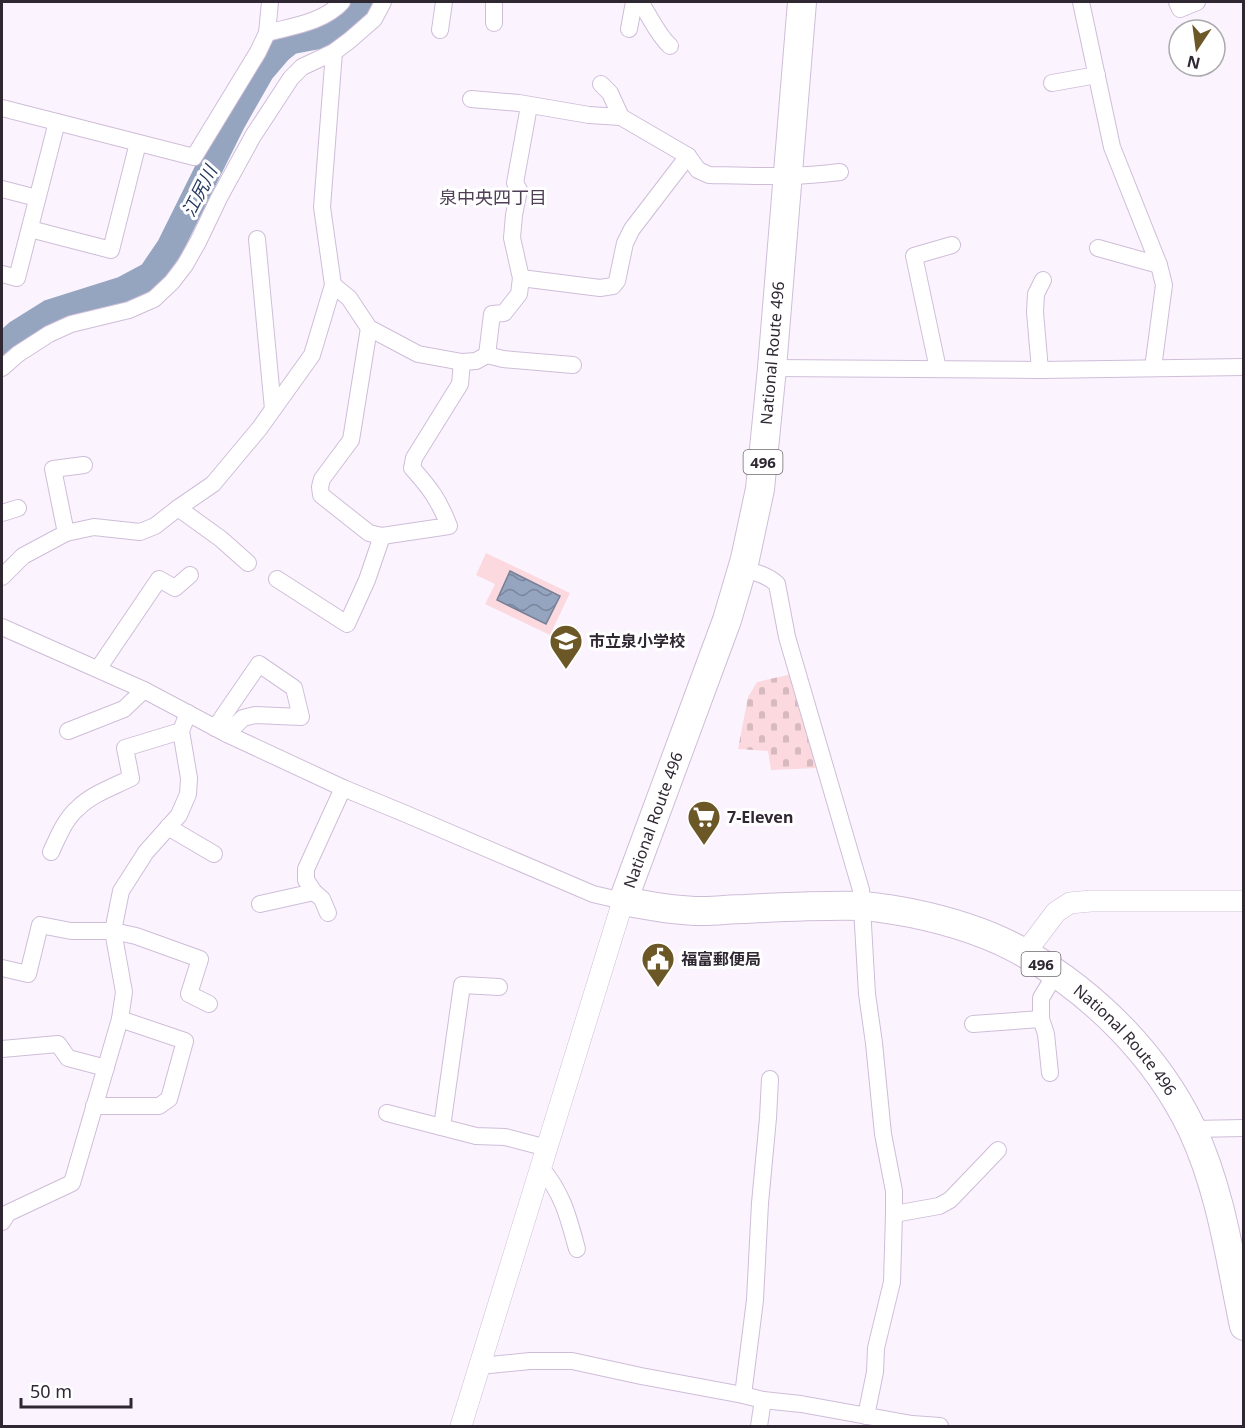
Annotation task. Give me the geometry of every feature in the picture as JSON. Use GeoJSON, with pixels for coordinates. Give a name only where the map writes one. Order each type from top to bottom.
{"type":"FeatureCollection","features":[{"type":"Feature","properties":{"kind":"highway","name":"National Route 496"},"geometry":{"type":"LineString","coordinates":[[802,2],[760,489],[742,569],[727,620],[623,901],[669,909],[704,911],[863,906],[894,910],[927,916],[989,936],[1025,953],[1056,973],[1091,999],[1127,1034],[1160,1074],[1192,1129],[1220,1207],[1244,1326]]}},
{"type":"Feature","properties":{"kind":"street"},"geometry":{"type":"LineString","coordinates":[[2,108],[194,157],[258,52],[267,33],[270,2]]}},
{"type":"Feature","properties":{"kind":"street"},"geometry":{"type":"LineString","coordinates":[[267,33],[319,18],[336,9],[342,2]]}},
{"type":"Feature","properties":{"kind":"street"},"geometry":{"type":"LineString","coordinates":[[2,369],[18,354],[49,334],[71,324],[129,310],[154,299],[172,282],[198,242],[252,135],[291,78],[302,67],[334,52],[374,19],[383,2]]}},
{"type":"Feature","properties":{"kind":"street"},"geometry":{"type":"LineString","coordinates":[[440,30],[444,2]]}},
{"type":"Feature","properties":{"kind":"street"},"geometry":{"type":"LineString","coordinates":[[494,2],[494,23]]}},
{"type":"Feature","properties":{"kind":"street"},"geometry":{"type":"LineString","coordinates":[[629,29],[634,2]]}},
{"type":"Feature","properties":{"kind":"street"},"geometry":{"type":"LineString","coordinates":[[640,2],[670,46]]}},
{"type":"Feature","properties":{"kind":"street"},"geometry":{"type":"LineString","coordinates":[[1085,2],[1112,147],[1159,265],[1164,285],[1153,368]]}},
{"type":"Feature","properties":{"kind":"street"},"geometry":{"type":"LineString","coordinates":[[1177,2],[1180,9],[1197,2]]}},
{"type":"Feature","properties":{"kind":"street"},"geometry":{"type":"LineString","coordinates":[[2,577],[23,556],[66,533],[94,527],[140,532],[155,526],[213,484],[259,429],[312,355],[333,285],[322,207],[334,52]]}},
{"type":"Feature","properties":{"kind":"street"},"geometry":{"type":"LineString","coordinates":[[1052,83],[1097,75]]}},
{"type":"Feature","properties":{"kind":"street"},"geometry":{"type":"LineString","coordinates":[[601,84],[610,93],[621,117]]}},
{"type":"Feature","properties":{"kind":"street"},"geometry":{"type":"LineString","coordinates":[[471,99],[519,104],[589,116],[621,117],[688,156],[698,170],[709,175],[787,176],[840,172]]}},
{"type":"Feature","properties":{"kind":"street"},"geometry":{"type":"LineString","coordinates":[[488,355],[492,314],[504,313],[519,294],[521,278],[512,238],[519,190],[515,183],[529,106]]}},
{"type":"Feature","properties":{"kind":"street"},"geometry":{"type":"LineString","coordinates":[[2,274],[17,278],[57,122]]}},
{"type":"Feature","properties":{"kind":"street"},"geometry":{"type":"LineString","coordinates":[[30,229],[111,249],[138,143]]}},
{"type":"Feature","properties":{"kind":"street"},"geometry":{"type":"LineString","coordinates":[[521,278],[600,288],[613,286],[617,281],[625,243],[632,229],[688,156]]}},
{"type":"Feature","properties":{"kind":"street"},"geometry":{"type":"LineString","coordinates":[[2,189],[38,198]]}},
{"type":"Feature","properties":{"kind":"street"},"geometry":{"type":"LineString","coordinates":[[257,238],[273,409]]}},
{"type":"Feature","properties":{"kind":"street"},"geometry":{"type":"LineString","coordinates":[[938,369],[914,256],[952,245]]}},
{"type":"Feature","properties":{"kind":"street"},"geometry":{"type":"LineString","coordinates":[[1098,248],[1159,265]]}},
{"type":"Feature","properties":{"kind":"street"},"geometry":{"type":"LineString","coordinates":[[1040,370],[1035,312],[1036,294],[1043,280]]}},
{"type":"Feature","properties":{"kind":"street"},"geometry":{"type":"LineString","coordinates":[[333,285],[349,298],[369,327],[418,354],[462,362],[488,355],[503,359],[573,365]]}},
{"type":"Feature","properties":{"kind":"street"},"geometry":{"type":"LineString","coordinates":[[369,327],[351,440],[322,479],[320,487],[321,495],[369,533],[382,536],[449,526],[433,492],[412,468],[414,458],[460,384],[462,362]]}},
{"type":"Feature","properties":{"kind":"street"},"geometry":{"type":"LineString","coordinates":[[772,368],[1040,370],[1244,367]]}},
{"type":"Feature","properties":{"kind":"street"},"geometry":{"type":"LineString","coordinates":[[66,533],[53,469],[84,465]]}},
{"type":"Feature","properties":{"kind":"street"},"geometry":{"type":"LineString","coordinates":[[2,513],[18,508]]}},
{"type":"Feature","properties":{"kind":"street"},"geometry":{"type":"LineString","coordinates":[[178,508],[248,562]]}},
{"type":"Feature","properties":{"kind":"street"},"geometry":{"type":"LineString","coordinates":[[277,579],[347,624],[367,580],[382,536]]}},
{"type":"Feature","properties":{"kind":"street"},"geometry":{"type":"LineString","coordinates":[[742,569],[757,572],[777,584],[787,637],[861,890],[867,994],[883,1134],[891,1171],[894,1214],[892,1282],[876,1348],[875,1372],[866,1416]]}},
{"type":"Feature","properties":{"kind":"street"},"geometry":{"type":"LineString","coordinates":[[98,669],[159,579],[175,588],[190,575]]}},
{"type":"Feature","properties":{"kind":"street"},"geometry":{"type":"LineString","coordinates":[[2,627],[144,690],[221,731],[344,788],[593,894],[623,901],[461,1426]]}},
{"type":"Feature","properties":{"kind":"street"},"geometry":{"type":"LineString","coordinates":[[260,664],[294,688],[301,717],[255,715],[243,718],[221,731],[260,664]]}},
{"type":"Feature","properties":{"kind":"street"},"geometry":{"type":"LineString","coordinates":[[68,731],[124,709],[144,690]]}},
{"type":"Feature","properties":{"kind":"street"},"geometry":{"type":"LineString","coordinates":[[2,1222],[8,1213],[72,1183],[120,1019],[124,992],[113,931],[121,891],[146,852],[179,815],[188,794],[189,778],[181,731],[188,714]]}},
{"type":"Feature","properties":{"kind":"street"},"geometry":{"type":"LineString","coordinates":[[51,852],[62,829],[77,808],[98,794],[131,778],[125,748],[181,731]]}},
{"type":"Feature","properties":{"kind":"street"},"geometry":{"type":"LineString","coordinates":[[328,913],[322,899],[306,880],[306,869],[344,788]]}},
{"type":"Feature","properties":{"kind":"street"},"geometry":{"type":"LineString","coordinates":[[168,827],[214,855]]}},
{"type":"Feature","properties":{"kind":"street"},"geometry":{"type":"LineString","coordinates":[[260,904],[314,892]]}},
{"type":"Feature","properties":{"kind":"street"},"geometry":{"type":"LineString","coordinates":[[1025,953],[1056,912],[1070,903],[1244,901]]}},
{"type":"Feature","properties":{"kind":"street"},"geometry":{"type":"LineString","coordinates":[[2,968],[28,974],[40,925],[71,931],[113,931],[136,936],[200,959],[189,994],[209,1004]]}},
{"type":"Feature","properties":{"kind":"street"},"geometry":{"type":"LineString","coordinates":[[1050,1072],[1046,1035],[1041,1018],[1041,999],[1056,973]]}},
{"type":"Feature","properties":{"kind":"street"},"geometry":{"type":"LineString","coordinates":[[442,1127],[462,985],[498,987]]}},
{"type":"Feature","properties":{"kind":"street"},"geometry":{"type":"LineString","coordinates":[[973,1024],[1041,1018]]}},
{"type":"Feature","properties":{"kind":"street"},"geometry":{"type":"LineString","coordinates":[[94,1106],[159,1106],[169,1099],[185,1041],[120,1019]]}},
{"type":"Feature","properties":{"kind":"street"},"geometry":{"type":"LineString","coordinates":[[2,1049],[58,1044],[68,1058],[106,1068]]}},
{"type":"Feature","properties":{"kind":"street"},"geometry":{"type":"LineString","coordinates":[[743,1395],[755,1300],[770,1079]]}},
{"type":"Feature","properties":{"kind":"street"},"geometry":{"type":"LineString","coordinates":[[387,1113],[476,1136],[505,1137],[544,1158],[566,1207],[578,1249]]}},
{"type":"Feature","properties":{"kind":"street"},"geometry":{"type":"LineString","coordinates":[[1192,1129],[1244,1128]]}},
{"type":"Feature","properties":{"kind":"street"},"geometry":{"type":"LineString","coordinates":[[894,1214],[939,1206],[950,1200],[998,1150]]}},
{"type":"Feature","properties":{"kind":"street"},"geometry":{"type":"LineString","coordinates":[[480,1366],[530,1361],[572,1361],[763,1400],[801,1404],[912,1424],[940,1426]]}},
{"type":"Feature","properties":{"kind":"street"},"geometry":{"type":"LineString","coordinates":[[759,1426],[763,1400]]}},
{"type":"Feature","properties":{"kind":"green space"},"geometry":{"type":"Polygon","coordinates":[[[486,553],[570,593],[550,635],[485,604],[495,584],[476,575],[486,553]]]}},
{"type":"Feature","properties":{"kind":"green space"},"geometry":{"type":"Polygon","coordinates":[[[792,674],[819,768],[771,770],[768,751],[738,749],[748,697],[757,682],[792,674]]]}},
{"type":"Feature","properties":{"kind":"water"},"geometry":{"type":"Polygon","coordinates":[[[510,571],[560,596],[546,624],[497,600],[510,571]]]}},
{"type":"Feature","properties":{"kind":"waterway","name":"江尻川"},"geometry":{"type":"LineString","coordinates":[[2,347],[18,333],[50,313],[123,290],[151,275],[170,247],[232,122],[261,71],[290,41],[332,33],[353,16],[364,2]]}},
{"type":"Feature","properties":{"kind":"place","name":"市立泉小学校"},"geometry":{"type":"Point","coordinates":[566,670]}},
{"type":"Feature","properties":{"kind":"place","name":"7-Eleven"},"geometry":{"type":"Point","coordinates":[704,846]}},
{"type":"Feature","properties":{"kind":"place","name":"福富郵便局"},"geometry":{"type":"Point","coordinates":[658,988]}},
{"type":"Feature","properties":{"kind":"district","name":"泉中央四丁目"},"geometry":{"type":"Point","coordinates":[493,197]}}]}
